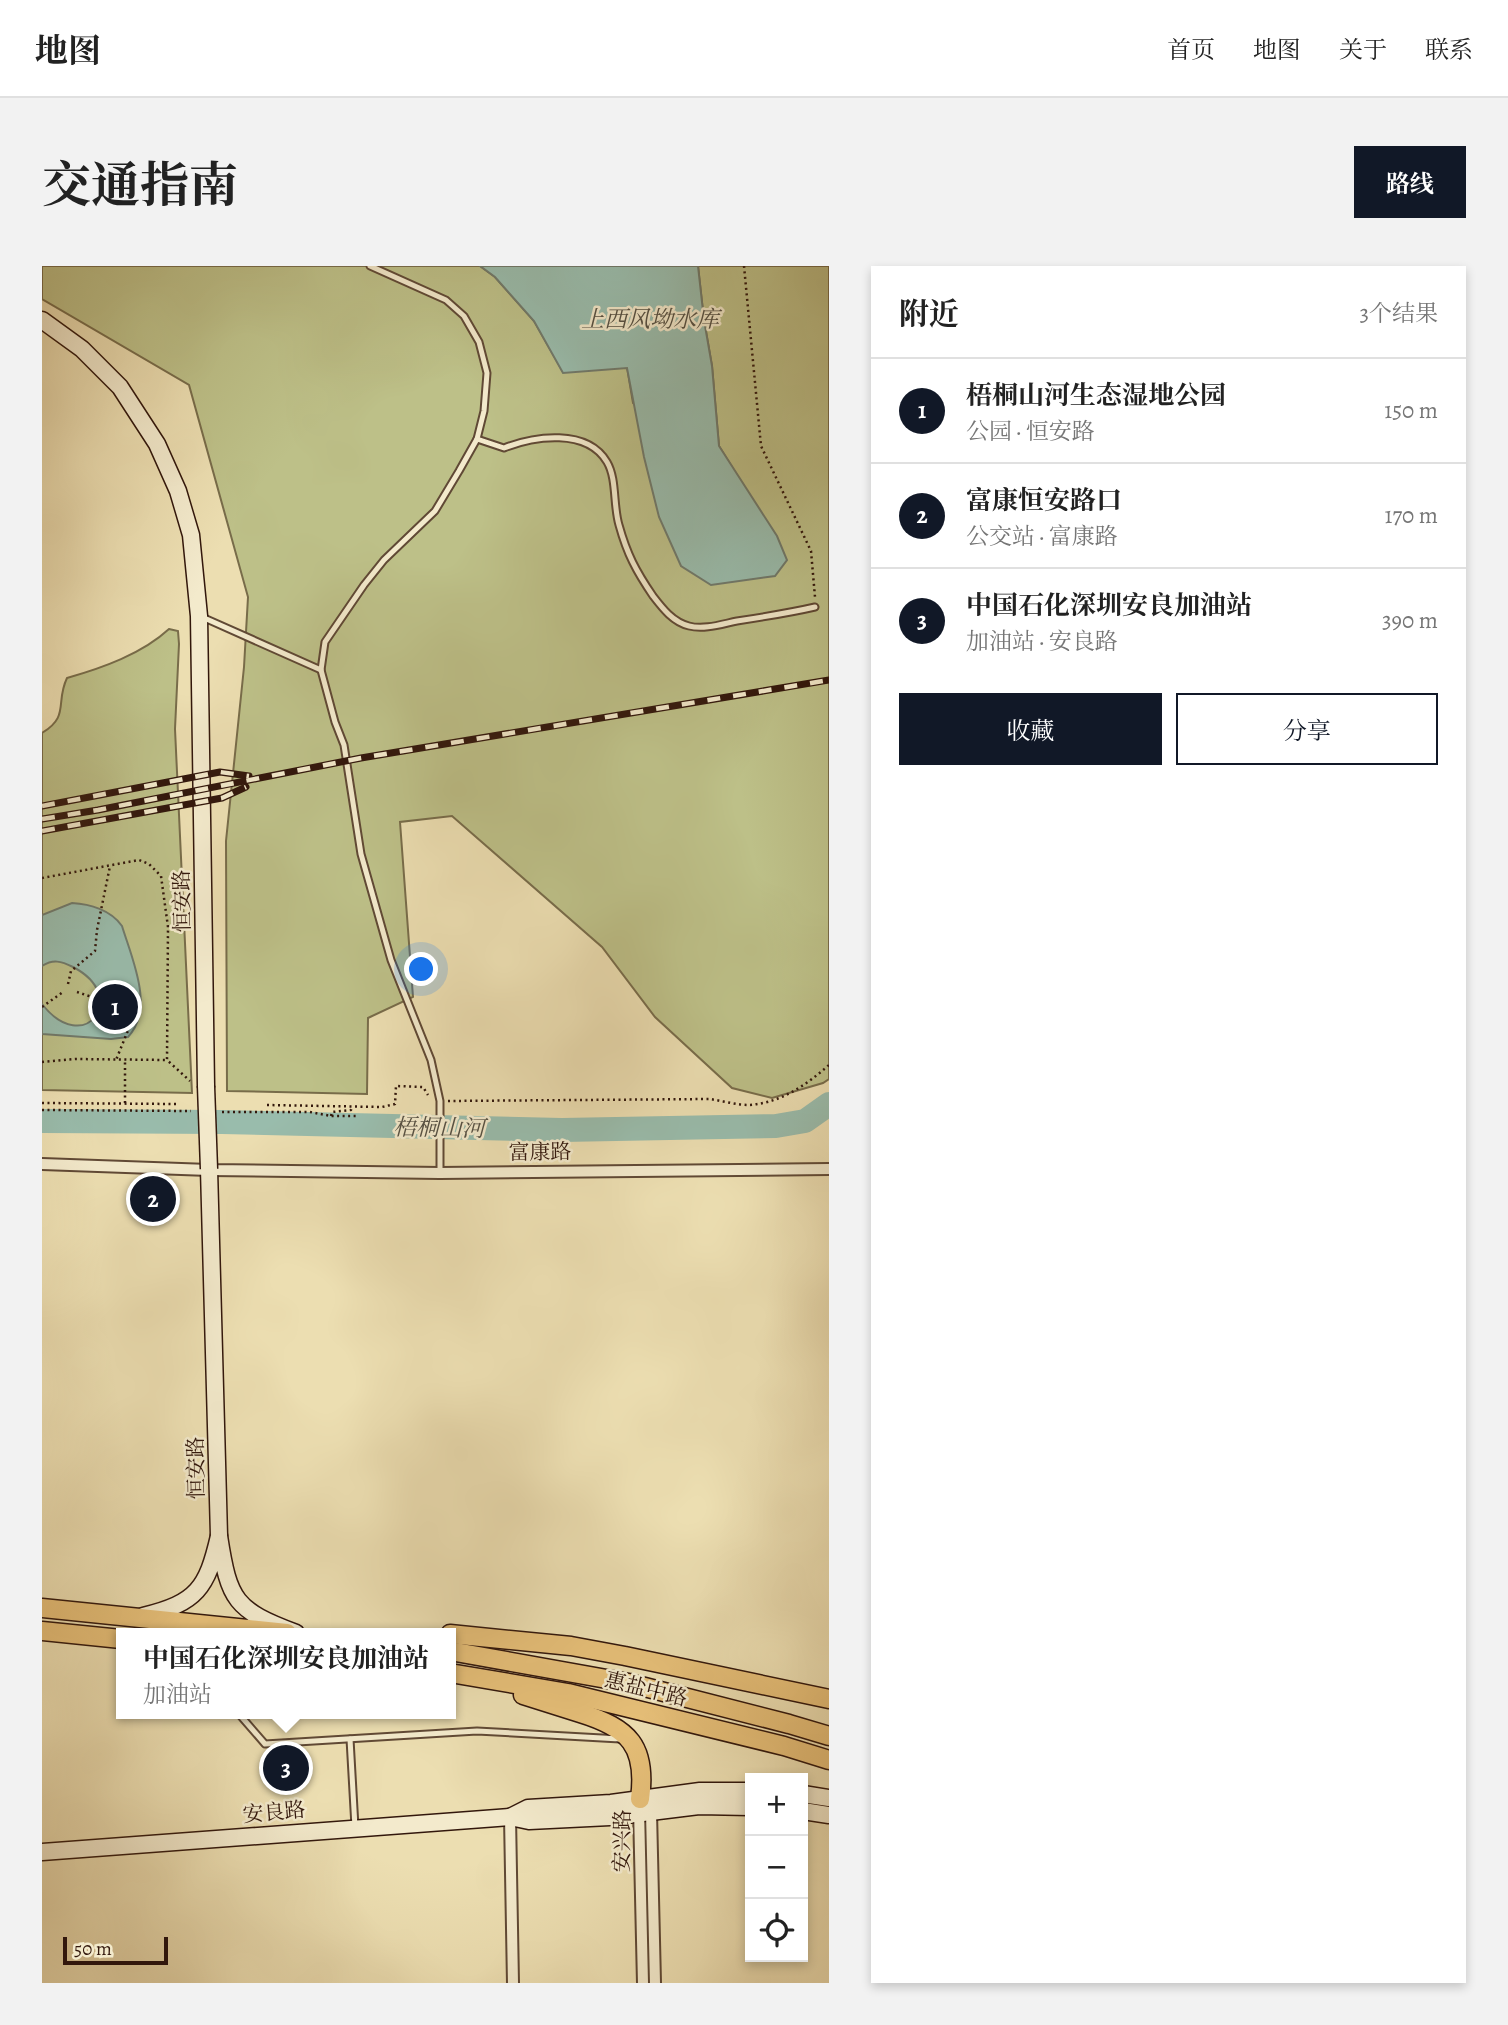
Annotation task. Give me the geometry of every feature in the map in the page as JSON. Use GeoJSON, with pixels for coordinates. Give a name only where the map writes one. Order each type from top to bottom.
{"type":"FeatureCollection","features":[{"type":"Feature","properties":{"kind":"main road"},"geometry":{"type":"LineString","coordinates":[[42,1608],[236,1628]]}},
{"type":"Feature","properties":{"kind":"main road"},"geometry":{"type":"LineString","coordinates":[[42,1631],[116,1638]]}},
{"type":"Feature","properties":{"kind":"main road"},"geometry":{"type":"LineString","coordinates":[[456,1635],[571,1647],[625,1656],[829,1699]]}},
{"type":"Feature","properties":{"kind":"main road","name":"惠盐中路"},"geometry":{"type":"LineString","coordinates":[[456,1652],[629,1683],[829,1736]]}},
{"type":"Feature","properties":{"kind":"main road"},"geometry":{"type":"LineString","coordinates":[[456,1674],[603,1720],[617,1727],[631,1739],[640,1759],[643,1808]]}},
{"type":"Feature","properties":{"kind":"main road","name":"惠盐中路"},"geometry":{"type":"LineString","coordinates":[[456,1674],[568,1693],[784,1746],[829,1760]]}},
{"type":"Feature","properties":{"kind":"street","name":"恒安路"},"geometry":{"type":"LineString","coordinates":[[42,320],[82,349],[120,387],[157,444],[178,491],[191,535],[199,616],[206,1086],[219,1536]]}},
{"type":"Feature","properties":{"kind":"street","name":"富康路"},"geometry":{"type":"LineString","coordinates":[[42,1164],[209,1169],[829,1169]]}},
{"type":"Feature","properties":{"kind":"street"},"geometry":{"type":"LineString","coordinates":[[134,1618],[170,1609],[193,1595],[207,1577],[219,1536]]}},
{"type":"Feature","properties":{"kind":"street"},"geometry":{"type":"LineString","coordinates":[[219,1536],[224,1572],[237,1600],[246,1611],[283,1628]]}},
{"type":"Feature","properties":{"kind":"street","name":"安良路"},"geometry":{"type":"LineString","coordinates":[[643,1808],[699,1791],[745,1791]]}},
{"type":"Feature","properties":{"kind":"street"},"geometry":{"type":"LineString","coordinates":[[808,1795],[829,1798]]}},
{"type":"Feature","properties":{"kind":"street","name":"安良路"},"geometry":{"type":"LineString","coordinates":[[42,1852],[510,1817],[528,1808],[611,1803],[643,1808],[699,1805],[745,1807]]}},
{"type":"Feature","properties":{"kind":"street","name":"安兴路"},"geometry":{"type":"LineString","coordinates":[[643,1808],[643,1983]]}},
{"type":"Feature","properties":{"kind":"street","name":"安兴路"},"geometry":{"type":"LineString","coordinates":[[643,1808],[655,1983]]}},
{"type":"Feature","properties":{"kind":"street"},"geometry":{"type":"LineString","coordinates":[[808,1812],[829,1815]]}},
{"type":"Feature","properties":{"kind":"street"},"geometry":{"type":"LineString","coordinates":[[510,1817],[513,1983]]}},
{"type":"Feature","properties":{"kind":"lane"},"geometry":{"type":"LineString","coordinates":[[370,266],[446,300],[464,316],[480,342],[487,373],[484,411],[477,439],[435,511],[384,560],[325,642],[321,670],[344,746],[361,854],[391,960],[430,1060],[440,1101],[439,1167]]}},
{"type":"Feature","properties":{"kind":"lane"},"geometry":{"type":"LineString","coordinates":[[477,439],[504,448],[520,442],[564,438],[585,443],[598,451],[607,462],[611,474],[618,522],[633,568],[674,621],[691,627],[711,626],[816,607]]}},
{"type":"Feature","properties":{"kind":"lane"},"geometry":{"type":"LineString","coordinates":[[199,616],[321,670]]}},
{"type":"Feature","properties":{"kind":"lane"},"geometry":{"type":"LineString","coordinates":[[243,1719],[265,1744],[477,1731],[631,1739]]}},
{"type":"Feature","properties":{"kind":"lane"},"geometry":{"type":"LineString","coordinates":[[350,1739],[355,1827]]}},
{"type":"Feature","properties":{"kind":"path"},"geometry":{"type":"LineString","coordinates":[[744,266],[761,446],[811,551],[816,607]]}},
{"type":"Feature","properties":{"kind":"path"},"geometry":{"type":"LineString","coordinates":[[42,878],[139,860],[149,864],[161,876],[168,927],[167,1060]]}},
{"type":"Feature","properties":{"kind":"path"},"geometry":{"type":"LineString","coordinates":[[68,984],[71,971],[95,951],[110,866]]}},
{"type":"Feature","properties":{"kind":"path"},"geometry":{"type":"LineString","coordinates":[[42,1007],[63,992]]}},
{"type":"Feature","properties":{"kind":"path"},"geometry":{"type":"LineString","coordinates":[[77,992],[92,997],[131,1023],[116,1060]]}},
{"type":"Feature","properties":{"kind":"path"},"geometry":{"type":"LineString","coordinates":[[42,1062],[75,1059],[167,1060],[196,1086],[206,1086]]}},
{"type":"Feature","properties":{"kind":"path"},"geometry":{"type":"LineString","coordinates":[[125,1061],[125,1104]]}},
{"type":"Feature","properties":{"kind":"path"},"geometry":{"type":"LineString","coordinates":[[440,1101],[710,1099],[748,1105],[777,1100],[812,1080],[829,1065]]}},
{"type":"Feature","properties":{"kind":"path"},"geometry":{"type":"LineString","coordinates":[[267,1105],[382,1107],[395,1104],[396,1086],[423,1087]]}},
{"type":"Feature","properties":{"kind":"path"},"geometry":{"type":"LineString","coordinates":[[42,1102],[176,1104]]}},
{"type":"Feature","properties":{"kind":"path"},"geometry":{"type":"LineString","coordinates":[[147,1104],[150,1109]]}},
{"type":"Feature","properties":{"kind":"path"},"geometry":{"type":"LineString","coordinates":[[331,1116],[332,1112],[351,1110],[351,1107]]}},
{"type":"Feature","properties":{"kind":"green space"},"geometry":{"type":"Polygon","coordinates":[[[42,266],[480,266],[495,277],[534,321],[563,372],[627,367],[633,403],[745,488],[719,446],[712,366],[698,266],[829,266],[829,1079],[772,1098],[732,1088],[655,1017],[602,947],[452,816],[400,822],[413,997],[368,1018],[367,1094],[227,1091],[226,841],[244,667],[248,597],[189,385],[42,299],[42,266]]]}},
{"type":"Feature","properties":{"kind":"green space"},"geometry":{"type":"Polygon","coordinates":[[[169,629],[178,631],[179,644],[175,729],[192,1093],[42,1090],[42,733],[51,727],[59,715],[67,678],[108,665],[134,653],[169,629]]]}},
{"type":"Feature","properties":{"kind":"water","name":"上西风坳水库"},"geometry":{"type":"Polygon","coordinates":[[[480,266],[698,266],[712,366],[719,446],[777,536],[787,560],[775,576],[711,585],[681,566],[659,517],[627,368],[563,373],[534,321],[495,277],[480,266]]]}},
{"type":"Feature","properties":{"kind":"water"},"geometry":{"type":"Polygon","coordinates":[[[72,903],[100,909],[122,926],[141,998],[136,1025],[128,1037],[111,1039],[42,1034],[42,1004],[58,1019],[73,1025],[86,1024],[95,1017],[100,1006],[99,993],[90,979],[73,967],[57,962],[42,966],[42,915],[72,903]]]}},
{"type":"Feature","properties":{"kind":"waterway","name":"梧桐山河"},"geometry":{"type":"LineString","coordinates":[[42,1121],[222,1122],[562,1130],[776,1126],[805,1121],[829,1104]]}},
{"type":"Feature","properties":{"kind":"railway"},"geometry":{"type":"LineString","coordinates":[[42,819],[361,758],[829,680]]}},
{"type":"Feature","properties":{"kind":"railway"},"geometry":{"type":"LineString","coordinates":[[42,806],[220,772],[249,776]]}},
{"type":"Feature","properties":{"kind":"railway"},"geometry":{"type":"LineString","coordinates":[[42,831],[222,798],[246,787]]}},
{"type":"Feature","properties":{"kind":"place","name":"梧桐山河生态湿地公园"},"geometry":{"type":"Point","coordinates":[115,1007]}},
{"type":"Feature","properties":{"kind":"place","name":"富康恒安路口"},"geometry":{"type":"Point","coordinates":[153,1199]}},
{"type":"Feature","properties":{"kind":"place","name":"中国石化深圳安良加油站"},"geometry":{"type":"Point","coordinates":[286,1768]}}]}
